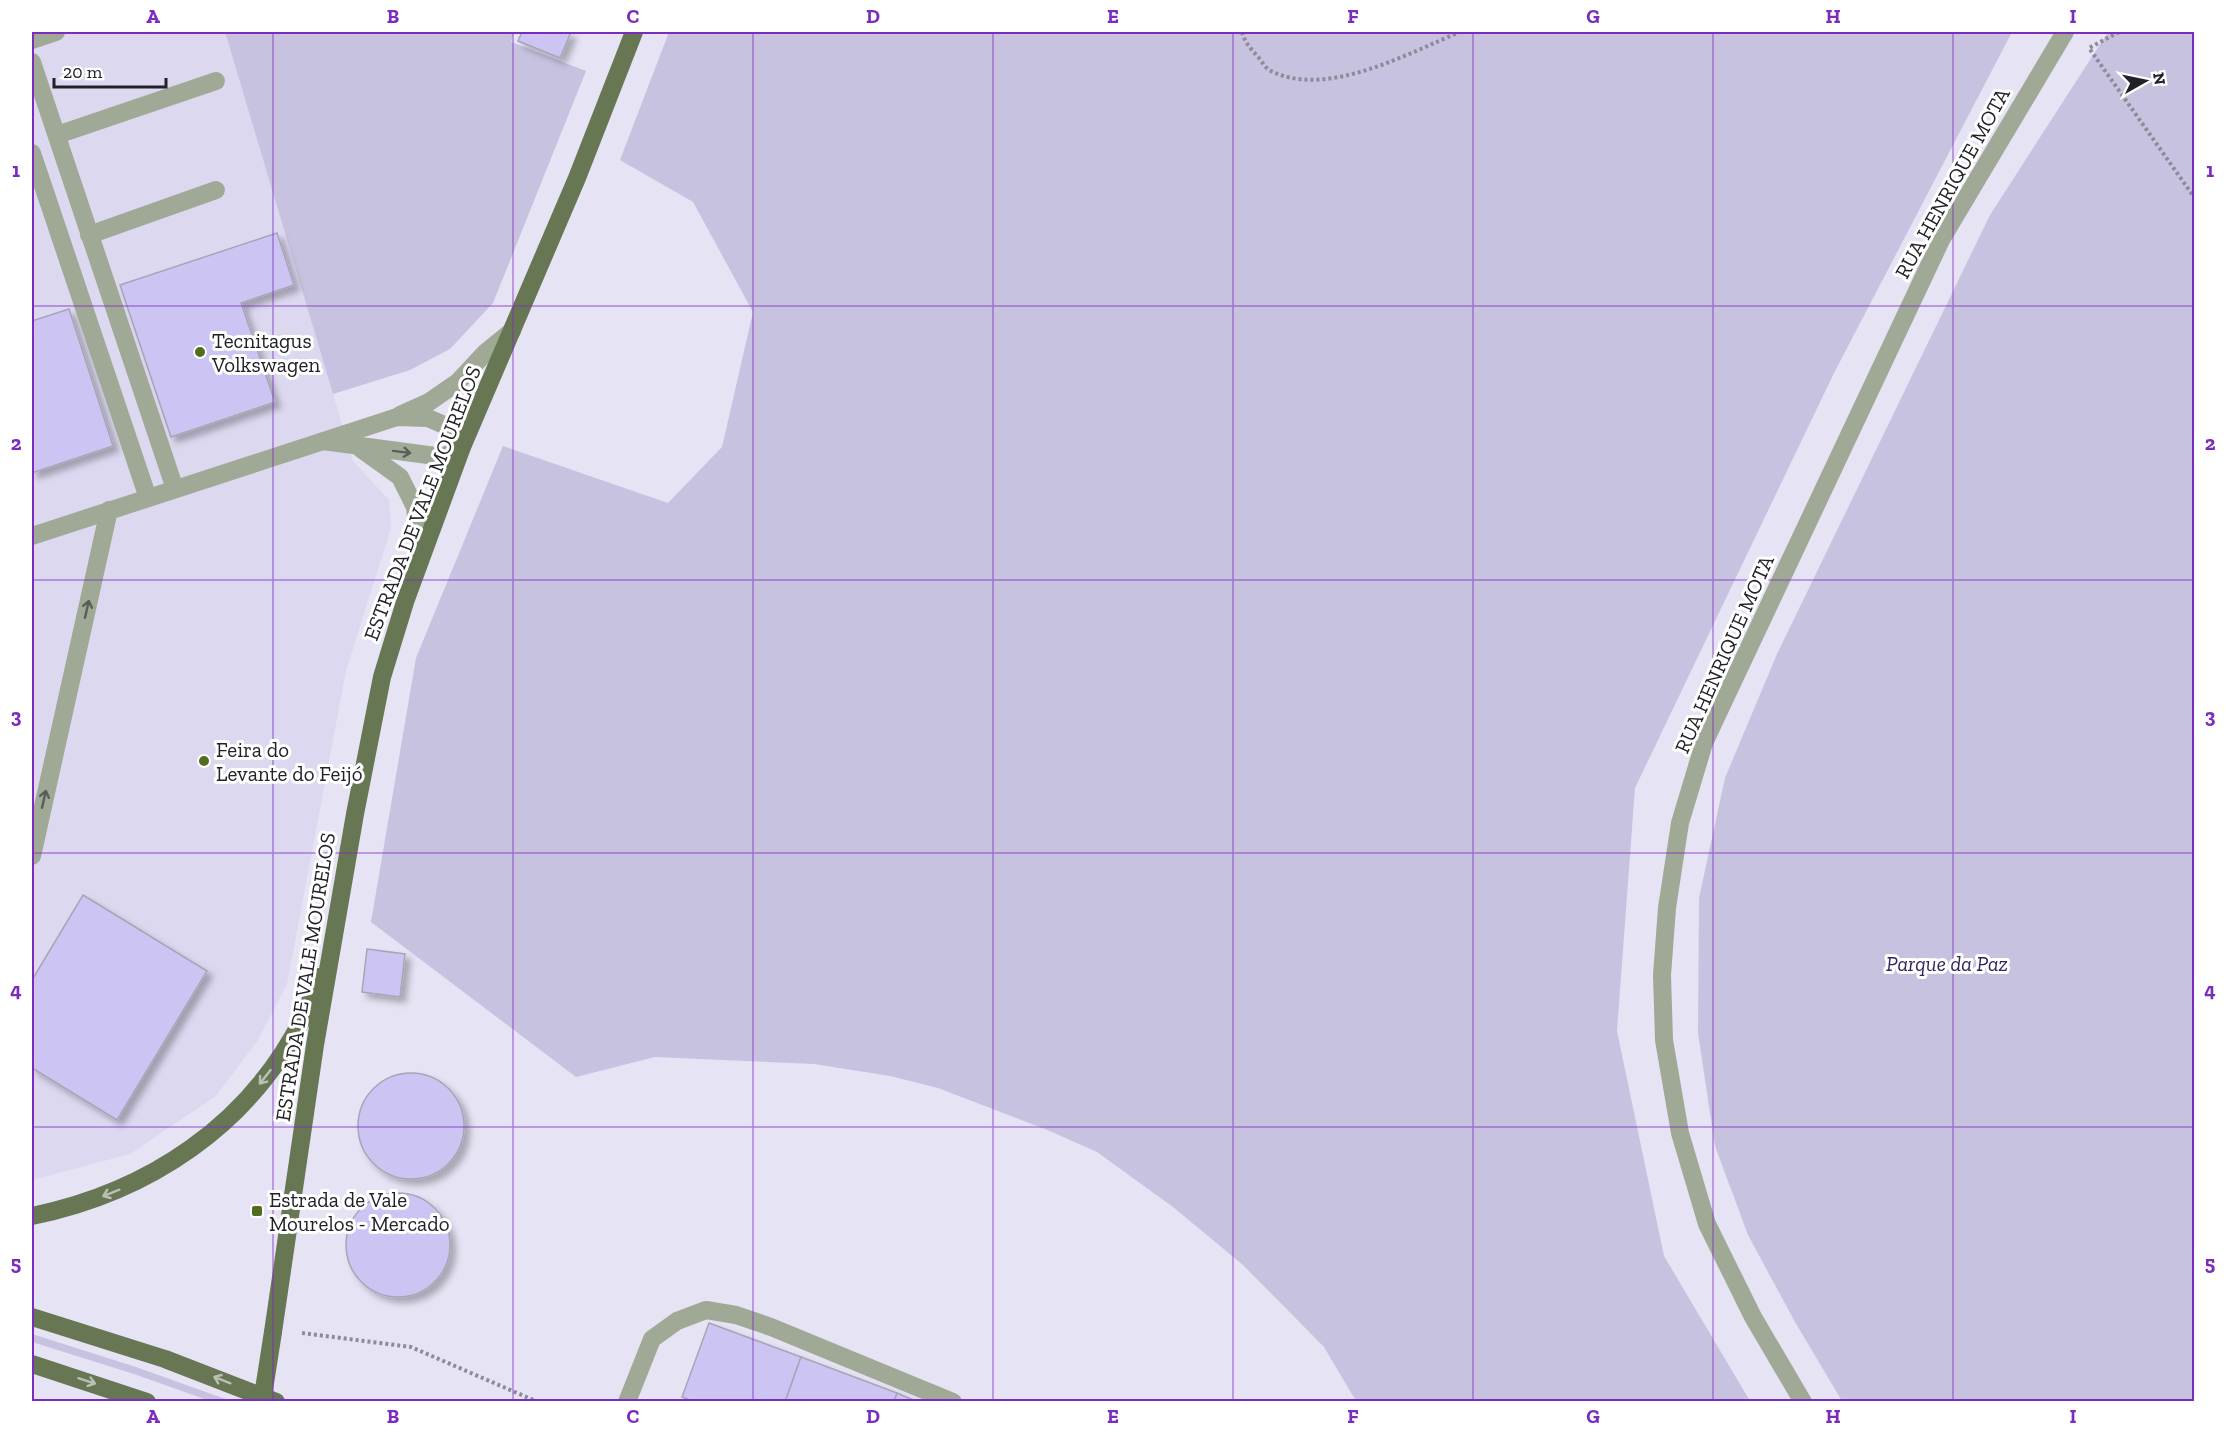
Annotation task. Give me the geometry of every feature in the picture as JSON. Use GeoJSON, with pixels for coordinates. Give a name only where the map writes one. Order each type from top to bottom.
{"type":"FeatureCollection","features":[{"type":"Feature","properties":{"kind":"main road","name":"ESTRADA DE VALE MOURELOS"},"geometry":{"type":"LineString","coordinates":[[262,1401],[315,1045],[369,735],[382,677],[420,561],[462,447],[578,178],[634,32]]}},
{"type":"Feature","properties":{"kind":"main road"},"geometry":{"type":"LineString","coordinates":[[32,1216],[93,1200],[147,1177],[174,1161],[226,1121],[269,1072],[305,1015],[321,971],[342,889]]}},
{"type":"Feature","properties":{"kind":"main road"},"geometry":{"type":"LineString","coordinates":[[32,1317],[165,1359],[276,1401]]}},
{"type":"Feature","properties":{"kind":"main road"},"geometry":{"type":"LineString","coordinates":[[32,1364],[147,1401]]}},
{"type":"Feature","properties":{"kind":"street"},"geometry":{"type":"LineString","coordinates":[[32,40],[56,32]]}},
{"type":"Feature","properties":{"kind":"street","name":"RUA HENRIQUE MOTA"},"geometry":{"type":"LineString","coordinates":[[1803,1401],[1754,1317],[1707,1224],[1680,1133],[1664,1040],[1662,975],[1667,908],[1680,823],[1704,743],[1941,240],[2065,32]]}},
{"type":"Feature","properties":{"kind":"street"},"geometry":{"type":"LineString","coordinates":[[32,62],[175,489]]}},
{"type":"Feature","properties":{"kind":"street"},"geometry":{"type":"LineString","coordinates":[[57,135],[216,81]]}},
{"type":"Feature","properties":{"kind":"street"},"geometry":{"type":"LineString","coordinates":[[32,153],[148,498]]}},
{"type":"Feature","properties":{"kind":"street"},"geometry":{"type":"LineString","coordinates":[[89,235],[216,190]]}},
{"type":"Feature","properties":{"kind":"street"},"geometry":{"type":"LineString","coordinates":[[32,536],[397,417],[429,402],[458,382],[486,352],[512,331]]}},
{"type":"Feature","properties":{"kind":"street"},"geometry":{"type":"LineString","coordinates":[[323,441],[443,457],[462,447],[451,428],[428,418],[397,417]]}},
{"type":"Feature","properties":{"kind":"street"},"geometry":{"type":"LineString","coordinates":[[357,446],[400,477],[415,507],[420,561]]}},
{"type":"Feature","properties":{"kind":"street"},"geometry":{"type":"LineString","coordinates":[[32,856],[109,510]]}},
{"type":"Feature","properties":{"kind":"street"},"geometry":{"type":"LineString","coordinates":[[627,1401],[652,1339],[677,1321],[705,1310],[736,1316],[771,1327],[953,1401]]}},
{"type":"Feature","properties":{"kind":"path"},"geometry":{"type":"LineString","coordinates":[[1242,32],[1245,43],[1269,70],[1295,80],[1324,80],[1353,74],[1460,32]]}},
{"type":"Feature","properties":{"kind":"path"},"geometry":{"type":"LineString","coordinates":[[2119,32],[2089,48],[2194,197]]}},
{"type":"Feature","properties":{"kind":"path"},"geometry":{"type":"LineString","coordinates":[[301,1333],[411,1347],[538,1401]]}},
{"type":"Feature","properties":{"kind":"shaded area"},"geometry":{"type":"Polygon","coordinates":[[[32,32],[225,32],[353,461],[389,500],[391,528],[346,671],[287,984],[258,1040],[216,1096],[130,1154],[32,1180],[32,32]]]}},
{"type":"Feature","properties":{"kind":"green space"},"geometry":{"type":"Polygon","coordinates":[[[225,32],[514,32],[511,42],[586,71],[493,303],[450,349],[410,370],[333,394],[225,32]]]}},
{"type":"Feature","properties":{"kind":"green space"},"geometry":{"type":"Polygon","coordinates":[[[669,32],[2012,32],[1834,373],[1635,788],[1617,1031],[1664,1256],[1750,1401],[1356,1401],[1324,1347],[1243,1265],[1173,1207],[1097,1152],[1045,1129],[938,1088],[890,1076],[814,1064],[655,1057],[576,1077],[371,922],[416,658],[503,446],[668,503],[722,447],[753,312],[693,202],[620,160],[669,32]]]}},
{"type":"Feature","properties":{"kind":"green space","name":"Parque da Paz"},"geometry":{"type":"Polygon","coordinates":[[[2108,32],[2194,32],[2194,1401],[1842,1401],[1795,1322],[1748,1235],[1715,1146],[1698,1033],[1699,898],[1725,778],[1777,654],[1990,215],[2108,32]]]}},
{"type":"Feature","properties":{"kind":"green space"},"geometry":{"type":"Polygon","coordinates":[[[32,1334],[136,1367],[231,1401],[210,1401],[32,1342],[32,1334]]]}},
{"type":"Feature","properties":{"kind":"building"},"geometry":{"type":"Polygon","coordinates":[[[522,32],[571,32],[560,58],[518,41],[522,32]]]}},
{"type":"Feature","properties":{"kind":"building","name":"Tecnitagus Volkswagen"},"geometry":{"type":"Polygon","coordinates":[[[277,233],[294,285],[241,303],[275,402],[171,437],[120,285],[277,233]]]}},
{"type":"Feature","properties":{"kind":"building"},"geometry":{"type":"Polygon","coordinates":[[[69,309],[113,446],[32,473],[32,321],[69,309]]]}},
{"type":"Feature","properties":{"kind":"building"},"geometry":{"type":"Polygon","coordinates":[[[83,895],[207,971],[117,1120],[32,1068],[32,980],[83,895]]]}},
{"type":"Feature","properties":{"kind":"building"},"geometry":{"type":"Polygon","coordinates":[[[367,949],[405,954],[400,997],[362,992],[367,949]]]}},
{"type":"Feature","properties":{"kind":"building"},"geometry":{"type":"Polygon","coordinates":[[[411,1073],[431,1077],[448,1089],[460,1106],[464,1126],[460,1146],[448,1163],[431,1175],[411,1179],[391,1175],[374,1163],[362,1146],[358,1126],[362,1106],[374,1089],[391,1077],[411,1073]]]}},
{"type":"Feature","properties":{"kind":"building"},"geometry":{"type":"Polygon","coordinates":[[[398,1193],[418,1197],[435,1208],[446,1225],[450,1245],[446,1265],[435,1282],[418,1293],[398,1297],[378,1293],[361,1282],[350,1265],[346,1245],[350,1225],[361,1208],[378,1197],[398,1193]]]}},
{"type":"Feature","properties":{"kind":"building"},"geometry":{"type":"Polygon","coordinates":[[[709,1323],[801,1357],[785,1402],[695,1402],[682,1397],[709,1323]]]}},
{"type":"Feature","properties":{"kind":"building"},"geometry":{"type":"Polygon","coordinates":[[[801,1357],[897,1393],[894,1402],[785,1402],[801,1357]]]}},
{"type":"Feature","properties":{"kind":"building"},"geometry":{"type":"Polygon","coordinates":[[[897,1393],[918,1402],[894,1402],[897,1393]]]}},
{"type":"Feature","properties":{"kind":"place","name":"Tecnitagus Volkswagen"},"geometry":{"type":"Point","coordinates":[200,352]}},
{"type":"Feature","properties":{"kind":"place","name":"Feira do Levante do Feijó"},"geometry":{"type":"Point","coordinates":[204,761]}},
{"type":"Feature","properties":{"kind":"place","name":"Estrada de Vale Mourelos - Mercado"},"geometry":{"type":"Point","coordinates":[257,1211]}}]}
